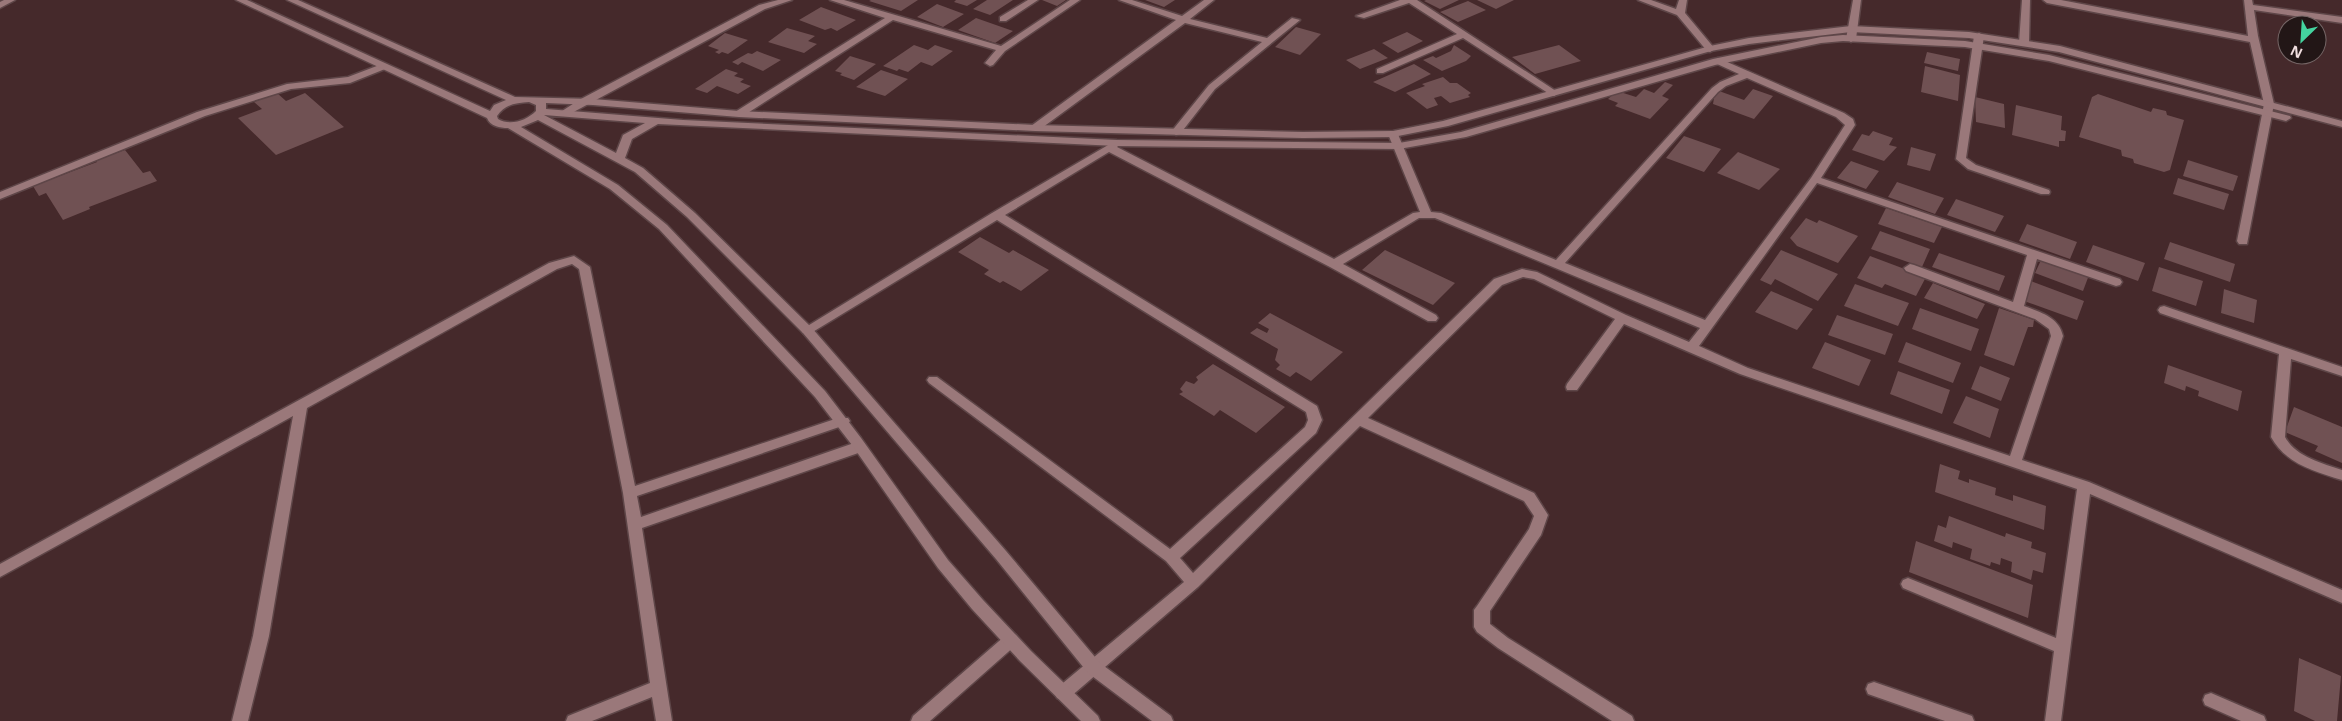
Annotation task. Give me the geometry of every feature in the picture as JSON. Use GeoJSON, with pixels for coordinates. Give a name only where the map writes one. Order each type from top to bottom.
{"type":"FeatureCollection","features":[{"type":"Feature","properties":{"kind":"street"},"geometry":{"type":"LineString","coordinates":[[0,5],[11,0]]}},
{"type":"Feature","properties":{"kind":"street"},"geometry":{"type":"LineString","coordinates":[[240,0],[492,116],[496,123],[510,126],[614,187],[663,227],[820,394],[843,421],[859,447],[962,587],[1011,640],[1092,721]]}},
{"type":"Feature","properties":{"kind":"street"},"geometry":{"type":"LineString","coordinates":[[291,0],[514,100]]}},
{"type":"Feature","properties":{"kind":"street"},"geometry":{"type":"LineString","coordinates":[[564,114],[582,102],[762,7],[788,0]]}},
{"type":"Feature","properties":{"kind":"street"},"geometry":{"type":"LineString","coordinates":[[834,0],[1002,49]]}},
{"type":"Feature","properties":{"kind":"street"},"geometry":{"type":"LineString","coordinates":[[1003,19],[1034,0]]}},
{"type":"Feature","properties":{"kind":"street"},"geometry":{"type":"LineString","coordinates":[[990,62],[1002,49],[1076,0]]}},
{"type":"Feature","properties":{"kind":"street"},"geometry":{"type":"LineString","coordinates":[[1123,0],[1184,20],[1270,41]]}},
{"type":"Feature","properties":{"kind":"street"},"geometry":{"type":"LineString","coordinates":[[1035,128],[1210,0]]}},
{"type":"Feature","properties":{"kind":"street"},"geometry":{"type":"LineString","coordinates":[[1361,16],[1410,0],[1554,93]]}},
{"type":"Feature","properties":{"kind":"street"},"geometry":{"type":"LineString","coordinates":[[1642,0],[1680,13],[1710,49]]}},
{"type":"Feature","properties":{"kind":"street"},"geometry":{"type":"LineString","coordinates":[[1680,13],[1683,0]]}},
{"type":"Feature","properties":{"kind":"street"},"geometry":{"type":"LineString","coordinates":[[1851,34],[1857,0]]}},
{"type":"Feature","properties":{"kind":"street"},"geometry":{"type":"LineString","coordinates":[[2024,43],[2026,0]]}},
{"type":"Feature","properties":{"kind":"street"},"geometry":{"type":"LineString","coordinates":[[2047,0],[2254,40]]}},
{"type":"Feature","properties":{"kind":"street"},"geometry":{"type":"LineString","coordinates":[[2243,241],[2268,109],[2248,3],[2342,20]]}},
{"type":"Feature","properties":{"kind":"street"},"geometry":{"type":"LineString","coordinates":[[740,114],[892,17]]}},
{"type":"Feature","properties":{"kind":"street"},"geometry":{"type":"LineString","coordinates":[[1176,132],[1212,87],[1295,20]]}},
{"type":"Feature","properties":{"kind":"street"},"geometry":{"type":"LineString","coordinates":[[492,116],[498,107],[514,100],[533,100],[740,114],[1035,128],[1303,135],[1393,134],[1444,124],[1710,49],[1749,41],[1851,34],[2024,43],[2060,49],[2342,132]]}},
{"type":"Feature","properties":{"kind":"street"},"geometry":{"type":"LineString","coordinates":[[510,126],[526,122],[539,114],[564,114],[656,121],[1054,140],[1114,145],[1399,146],[1462,135],[1718,61],[1851,34]]}},
{"type":"Feature","properties":{"kind":"street"},"geometry":{"type":"LineString","coordinates":[[1380,71],[1463,35]]}},
{"type":"Feature","properties":{"kind":"street"},"geometry":{"type":"LineString","coordinates":[[1979,42],[2268,109],[2342,124]]}},
{"type":"Feature","properties":{"kind":"street"},"geometry":{"type":"LineString","coordinates":[[1979,42],[1961,160],[1972,167],[2045,192]]}},
{"type":"Feature","properties":{"kind":"street"},"geometry":{"type":"LineString","coordinates":[[1691,348],[1815,179],[1850,125],[1849,121],[1840,115],[1718,61]]}},
{"type":"Feature","properties":{"kind":"street"},"geometry":{"type":"LineString","coordinates":[[0,196],[200,114],[290,86],[350,80],[382,67]]}},
{"type":"Feature","properties":{"kind":"street"},"geometry":{"type":"LineString","coordinates":[[1558,264],[1715,90],[1723,84],[1748,74]]}},
{"type":"Feature","properties":{"kind":"street"},"geometry":{"type":"LineString","coordinates":[[533,100],[541,104],[539,114]]}},
{"type":"Feature","properties":{"kind":"street"},"geometry":{"type":"LineString","coordinates":[[539,114],[639,170],[691,215],[807,330],[1001,555],[1094,668],[1165,721]]}},
{"type":"Feature","properties":{"kind":"street"},"geometry":{"type":"LineString","coordinates":[[619,159],[627,137],[656,121]]}},
{"type":"Feature","properties":{"kind":"street"},"geometry":{"type":"LineString","coordinates":[[1054,140],[1067,129]]}},
{"type":"Feature","properties":{"kind":"street"},"geometry":{"type":"LineString","coordinates":[[1393,134],[1427,214]]}},
{"type":"Feature","properties":{"kind":"street"},"geometry":{"type":"LineString","coordinates":[[807,330],[1114,145]]}},
{"type":"Feature","properties":{"kind":"street"},"geometry":{"type":"LineString","coordinates":[[1114,145],[1432,318]]}},
{"type":"Feature","properties":{"kind":"street"},"geometry":{"type":"LineString","coordinates":[[1815,179],[2116,282]]}},
{"type":"Feature","properties":{"kind":"street"},"geometry":{"type":"LineString","coordinates":[[1334,264],[1417,215],[1427,214],[1449,219],[1707,326]]}},
{"type":"Feature","properties":{"kind":"street"},"geometry":{"type":"LineString","coordinates":[[996,215],[1312,409],[1315,420],[1311,430],[1170,557]]}},
{"type":"Feature","properties":{"kind":"street"},"geometry":{"type":"LineString","coordinates":[[2017,308],[2033,254]]}},
{"type":"Feature","properties":{"kind":"street"},"geometry":{"type":"LineString","coordinates":[[0,571],[553,266],[574,260],[584,267],[630,493],[664,721]]}},
{"type":"Feature","properties":{"kind":"street"},"geometry":{"type":"LineString","coordinates":[[1910,268],[2017,308],[2050,322],[2057,330],[2057,336],[2015,462]]}},
{"type":"Feature","properties":{"kind":"street"},"geometry":{"type":"LineString","coordinates":[[1063,693],[1193,583],[1498,282],[1509,276],[1522,273],[1537,276],[1622,318],[1744,371],[2084,486],[2342,597]]}},
{"type":"Feature","properties":{"kind":"street"},"geometry":{"type":"LineString","coordinates":[[2164,310],[2342,372]]}},
{"type":"Feature","properties":{"kind":"street"},"geometry":{"type":"LineString","coordinates":[[1572,387],[1622,318]]}},
{"type":"Feature","properties":{"kind":"street"},"geometry":{"type":"LineString","coordinates":[[2285,352],[2278,437],[2281,445],[2304,460],[2342,475]]}},
{"type":"Feature","properties":{"kind":"street"},"geometry":{"type":"LineString","coordinates":[[933,380],[1170,557],[1193,583]]}},
{"type":"Feature","properties":{"kind":"street"},"geometry":{"type":"LineString","coordinates":[[240,721],[261,636],[301,405]]}},
{"type":"Feature","properties":{"kind":"street"},"geometry":{"type":"LineString","coordinates":[[1360,420],[1529,497],[1541,515],[1536,531],[1482,610],[1482,627],[1626,721]]}},
{"type":"Feature","properties":{"kind":"street"},"geometry":{"type":"LineString","coordinates":[[630,493],[843,421]]}},
{"type":"Feature","properties":{"kind":"street"},"geometry":{"type":"LineString","coordinates":[[634,524],[859,447]]}},
{"type":"Feature","properties":{"kind":"street"},"geometry":{"type":"LineString","coordinates":[[2053,721],[2084,486]]}},
{"type":"Feature","properties":{"kind":"street"},"geometry":{"type":"LineString","coordinates":[[1908,584],[2063,648]]}},
{"type":"Feature","properties":{"kind":"street"},"geometry":{"type":"LineString","coordinates":[[919,721],[1011,640]]}},
{"type":"Feature","properties":{"kind":"street"},"geometry":{"type":"LineString","coordinates":[[574,721],[659,687]]}},
{"type":"Feature","properties":{"kind":"street"},"geometry":{"type":"LineString","coordinates":[[1874,689],[1966,721]]}},
{"type":"Feature","properties":{"kind":"street"},"geometry":{"type":"LineString","coordinates":[[2211,700],[2258,721]]}},
{"type":"Feature","properties":{"kind":"building"},"geometry":{"type":"Polygon","coordinates":[[[918,0],[901,11],[869,1],[918,0]]]}},
{"type":"Feature","properties":{"kind":"building"},"geometry":{"type":"Polygon","coordinates":[[[956,0],[977,0],[967,6],[954,2],[956,0]]]}},
{"type":"Feature","properties":{"kind":"building"},"geometry":{"type":"Polygon","coordinates":[[[987,0],[1013,0],[990,15],[973,9],[987,0]]]}},
{"type":"Feature","properties":{"kind":"building"},"geometry":{"type":"Polygon","coordinates":[[[1042,0],[1066,0],[1057,6],[1042,0]]]}},
{"type":"Feature","properties":{"kind":"building"},"geometry":{"type":"Polygon","coordinates":[[[1145,0],[1175,0],[1164,7],[1145,0]]]}},
{"type":"Feature","properties":{"kind":"building"},"geometry":{"type":"Polygon","coordinates":[[[1426,0],[1459,0],[1440,9],[1424,1],[1426,0]]]}},
{"type":"Feature","properties":{"kind":"building"},"geometry":{"type":"Polygon","coordinates":[[[1477,0],[1514,0],[1496,9],[1477,0]]]}},
{"type":"Feature","properties":{"kind":"building"},"geometry":{"type":"Polygon","coordinates":[[[1468,1],[1486,10],[1458,22],[1440,12],[1468,1]]]}},
{"type":"Feature","properties":{"kind":"building"},"geometry":{"type":"Polygon","coordinates":[[[937,4],[964,14],[943,27],[917,17],[937,4]]]}},
{"type":"Feature","properties":{"kind":"building"},"geometry":{"type":"Polygon","coordinates":[[[821,7],[856,20],[837,31],[831,28],[825,30],[799,20],[821,7]]]}},
{"type":"Feature","properties":{"kind":"building"},"geometry":{"type":"Polygon","coordinates":[[[976,18],[1013,31],[995,43],[958,30],[976,18]]]}},
{"type":"Feature","properties":{"kind":"building"},"geometry":{"type":"Polygon","coordinates":[[[1296,27],[1321,34],[1300,55],[1275,47],[1296,27]]]}},
{"type":"Feature","properties":{"kind":"building"},"geometry":{"type":"Polygon","coordinates":[[[787,28],[815,36],[808,41],[817,44],[804,53],[768,42],[787,28]]]}},
{"type":"Feature","properties":{"kind":"building"},"geometry":{"type":"Polygon","coordinates":[[[1407,32],[1423,41],[1398,53],[1382,43],[1407,32]]]}},
{"type":"Feature","properties":{"kind":"building"},"geometry":{"type":"Polygon","coordinates":[[[725,33],[748,40],[728,54],[722,52],[719,54],[715,52],[719,50],[708,46],[725,33]]]}},
{"type":"Feature","properties":{"kind":"building"},"geometry":{"type":"Polygon","coordinates":[[[914,45],[928,50],[935,45],[953,51],[932,66],[921,62],[908,72],[899,69],[897,71],[883,66],[914,45]]]}},
{"type":"Feature","properties":{"kind":"building"},"geometry":{"type":"Polygon","coordinates":[[[1454,45],[1471,56],[1466,61],[1442,71],[1423,60],[1433,56],[1436,58],[1451,51],[1454,45]]]}},
{"type":"Feature","properties":{"kind":"building"},"geometry":{"type":"Polygon","coordinates":[[[1559,45],[1581,61],[1535,74],[1512,57],[1559,45]]]}},
{"type":"Feature","properties":{"kind":"building"},"geometry":{"type":"Polygon","coordinates":[[[1374,49],[1388,58],[1360,69],[1346,60],[1374,49]]]}},
{"type":"Feature","properties":{"kind":"building"},"geometry":{"type":"Polygon","coordinates":[[[757,51],[781,60],[763,71],[742,62],[738,65],[732,62],[748,53],[752,54],[757,51]]]}},
{"type":"Feature","properties":{"kind":"building"},"geometry":{"type":"Polygon","coordinates":[[[1927,52],[1960,59],[1958,71],[1924,63],[1927,52]]]}},
{"type":"Feature","properties":{"kind":"building"},"geometry":{"type":"Polygon","coordinates":[[[850,56],[876,64],[854,80],[835,71],[850,56]]]}},
{"type":"Feature","properties":{"kind":"building"},"geometry":{"type":"Polygon","coordinates":[[[1414,64],[1431,74],[1395,92],[1373,82],[1414,64]]]}},
{"type":"Feature","properties":{"kind":"building"},"geometry":{"type":"Polygon","coordinates":[[[1925,66],[1960,75],[1958,101],[1921,92],[1925,66]]]}},
{"type":"Feature","properties":{"kind":"building"},"geometry":{"type":"Polygon","coordinates":[[[726,69],[738,73],[734,76],[744,79],[740,82],[751,86],[738,94],[717,86],[707,93],[695,89],[726,69]]]}},
{"type":"Feature","properties":{"kind":"building"},"geometry":{"type":"Polygon","coordinates":[[[881,70],[908,79],[885,96],[856,87],[881,70]]]}},
{"type":"Feature","properties":{"kind":"building"},"geometry":{"type":"Polygon","coordinates":[[[1443,77],[1450,83],[1457,83],[1471,93],[1468,95],[1470,97],[1450,103],[1441,96],[1434,98],[1438,105],[1427,109],[1406,93],[1425,86],[1422,84],[1443,77]]]}},
{"type":"Feature","properties":{"kind":"building"},"geometry":{"type":"Polygon","coordinates":[[[1665,82],[1673,85],[1662,96],[1669,99],[1650,119],[1615,106],[1618,103],[1608,99],[1617,91],[1636,97],[1644,89],[1654,93],[1665,82]]]}},
{"type":"Feature","properties":{"kind":"building"},"geometry":{"type":"Polygon","coordinates":[[[1753,89],[1773,96],[1754,119],[1713,104],[1714,98],[1719,91],[1744,100],[1753,89]]]}},
{"type":"Feature","properties":{"kind":"building"},"geometry":{"type":"Polygon","coordinates":[[[277,93],[286,101],[305,93],[344,127],[276,155],[238,118],[262,109],[254,102],[277,93]]]}},
{"type":"Feature","properties":{"kind":"building"},"geometry":{"type":"Polygon","coordinates":[[[2098,94],[2151,112],[2153,108],[2166,111],[2167,115],[2184,120],[2170,170],[2164,172],[2134,163],[2133,159],[2122,156],[2121,150],[2079,137],[2092,97],[2098,94]]]}},
{"type":"Feature","properties":{"kind":"building"},"geometry":{"type":"Polygon","coordinates":[[[1975,97],[2004,104],[2005,128],[1976,122],[1975,97]]]}},
{"type":"Feature","properties":{"kind":"building"},"geometry":{"type":"Polygon","coordinates":[[[2016,105],[2062,116],[2061,130],[2066,131],[2065,141],[2059,141],[2059,147],[2012,135],[2016,105]]]}},
{"type":"Feature","properties":{"kind":"building"},"geometry":{"type":"Polygon","coordinates":[[[1873,131],[1893,138],[1889,145],[1897,147],[1884,161],[1852,150],[1862,134],[1869,136],[1873,131]]]}},
{"type":"Feature","properties":{"kind":"building"},"geometry":{"type":"Polygon","coordinates":[[[1684,136],[1721,149],[1704,172],[1666,158],[1684,136]]]}},
{"type":"Feature","properties":{"kind":"building"},"geometry":{"type":"Polygon","coordinates":[[[1911,147],[1936,154],[1930,171],[1907,165],[1911,147]]]}},
{"type":"Feature","properties":{"kind":"building"},"geometry":{"type":"Polygon","coordinates":[[[125,150],[143,173],[150,171],[157,181],[89,207],[90,209],[63,220],[46,193],[39,196],[33,186],[97,162],[96,160],[125,150]]]}},
{"type":"Feature","properties":{"kind":"building"},"geometry":{"type":"Polygon","coordinates":[[[1738,152],[1780,169],[1759,190],[1717,173],[1738,152]]]}},
{"type":"Feature","properties":{"kind":"building"},"geometry":{"type":"Polygon","coordinates":[[[2188,160],[2238,176],[2233,191],[2183,176],[2188,160]]]}},
{"type":"Feature","properties":{"kind":"building"},"geometry":{"type":"Polygon","coordinates":[[[1851,161],[1879,171],[1866,189],[1837,178],[1851,161]]]}},
{"type":"Feature","properties":{"kind":"building"},"geometry":{"type":"Polygon","coordinates":[[[2178,178],[2229,194],[2224,210],[2173,194],[2178,178]]]}},
{"type":"Feature","properties":{"kind":"building"},"geometry":{"type":"Polygon","coordinates":[[[1897,182],[1944,198],[1935,214],[1888,197],[1897,182]]]}},
{"type":"Feature","properties":{"kind":"building"},"geometry":{"type":"Polygon","coordinates":[[[1956,199],[2004,216],[1995,232],[1947,215],[1956,199]]]}},
{"type":"Feature","properties":{"kind":"building"},"geometry":{"type":"Polygon","coordinates":[[[1886,208],[1942,227],[1934,243],[1878,224],[1886,208]]]}},
{"type":"Feature","properties":{"kind":"building"},"geometry":{"type":"Polygon","coordinates":[[[1806,218],[1817,223],[1819,220],[1858,236],[1838,263],[1797,246],[1790,238],[1806,218]]]}},
{"type":"Feature","properties":{"kind":"building"},"geometry":{"type":"Polygon","coordinates":[[[2027,224],[2077,242],[2070,259],[2019,241],[2027,224]]]}},
{"type":"Feature","properties":{"kind":"building"},"geometry":{"type":"Polygon","coordinates":[[[1880,231],[1930,249],[1922,267],[1871,249],[1880,231]]]}},
{"type":"Feature","properties":{"kind":"building"},"geometry":{"type":"Polygon","coordinates":[[[980,237],[1009,253],[1013,250],[1049,270],[1021,291],[1003,281],[1000,283],[984,274],[989,270],[958,252],[980,237]]]}},
{"type":"Feature","properties":{"kind":"building"},"geometry":{"type":"Polygon","coordinates":[[[2170,242],[2235,264],[2230,282],[2164,259],[2170,242]]]}},
{"type":"Feature","properties":{"kind":"building"},"geometry":{"type":"Polygon","coordinates":[[[2093,245],[2145,263],[2138,281],[2086,262],[2093,245]]]}},
{"type":"Feature","properties":{"kind":"building"},"geometry":{"type":"Polygon","coordinates":[[[1385,250],[1455,283],[1433,305],[1362,270],[1385,250]]]}},
{"type":"Feature","properties":{"kind":"building"},"geometry":{"type":"Polygon","coordinates":[[[1781,250],[1838,274],[1818,301],[1775,279],[1771,285],[1760,280],[1781,250]]]}},
{"type":"Feature","properties":{"kind":"building"},"geometry":{"type":"Polygon","coordinates":[[[1939,253],[2005,276],[1999,291],[1932,267],[1939,253]]]}},
{"type":"Feature","properties":{"kind":"building"},"geometry":{"type":"Polygon","coordinates":[[[1870,256],[1926,277],[1916,296],[1885,284],[1882,288],[1857,278],[1870,256]]]}},
{"type":"Feature","properties":{"kind":"building"},"geometry":{"type":"Polygon","coordinates":[[[2042,258],[2089,275],[2083,291],[2035,273],[2042,258]]]}},
{"type":"Feature","properties":{"kind":"building"},"geometry":{"type":"Polygon","coordinates":[[[2159,267],[2203,281],[2196,306],[2152,291],[2159,267]]]}},
{"type":"Feature","properties":{"kind":"building"},"geometry":{"type":"Polygon","coordinates":[[[2031,281],[2084,301],[2077,320],[2024,301],[2031,281]]]}},
{"type":"Feature","properties":{"kind":"building"},"geometry":{"type":"Polygon","coordinates":[[[1933,283],[1985,304],[1977,319],[1924,298],[1933,283]]]}},
{"type":"Feature","properties":{"kind":"building"},"geometry":{"type":"Polygon","coordinates":[[[1855,284],[1909,303],[1898,326],[1844,306],[1855,284]]]}},
{"type":"Feature","properties":{"kind":"building"},"geometry":{"type":"Polygon","coordinates":[[[2224,289],[2257,300],[2254,323],[2221,313],[2224,289]]]}},
{"type":"Feature","properties":{"kind":"building"},"geometry":{"type":"Polygon","coordinates":[[[1771,291],[1813,309],[1797,330],[1755,312],[1771,291]]]}},
{"type":"Feature","properties":{"kind":"building"},"geometry":{"type":"Polygon","coordinates":[[[1920,308],[1979,329],[1971,351],[1912,329],[1920,308]]]}},
{"type":"Feature","properties":{"kind":"building"},"geometry":{"type":"Polygon","coordinates":[[[1999,308],[2034,320],[2033,327],[2028,327],[2014,366],[1984,355],[1999,308]]]}},
{"type":"Feature","properties":{"kind":"building"},"geometry":{"type":"Polygon","coordinates":[[[1270,313],[1343,352],[1311,381],[1296,372],[1290,377],[1276,369],[1280,365],[1275,360],[1278,349],[1250,333],[1257,328],[1267,333],[1269,329],[1258,323],[1270,313]]]}},
{"type":"Feature","properties":{"kind":"building"},"geometry":{"type":"Polygon","coordinates":[[[1837,315],[1893,334],[1885,355],[1828,335],[1837,315]]]}},
{"type":"Feature","properties":{"kind":"building"},"geometry":{"type":"Polygon","coordinates":[[[1825,342],[1871,360],[1859,386],[1812,368],[1825,342]]]}},
{"type":"Feature","properties":{"kind":"building"},"geometry":{"type":"Polygon","coordinates":[[[1906,342],[1961,363],[1953,383],[1898,362],[1906,342]]]}},
{"type":"Feature","properties":{"kind":"building"},"geometry":{"type":"Polygon","coordinates":[[[1213,364],[1285,407],[1256,433],[1220,410],[1214,416],[1179,394],[1183,392],[1180,389],[1186,381],[1194,384],[1198,380],[1196,377],[1213,364]]]}},
{"type":"Feature","properties":{"kind":"building"},"geometry":{"type":"Polygon","coordinates":[[[2168,365],[2242,391],[2238,411],[2198,396],[2199,391],[2186,386],[2185,391],[2164,383],[2168,365]]]}},
{"type":"Feature","properties":{"kind":"building"},"geometry":{"type":"Polygon","coordinates":[[[1980,366],[2010,378],[2001,401],[1971,389],[1980,366]]]}},
{"type":"Feature","properties":{"kind":"building"},"geometry":{"type":"Polygon","coordinates":[[[1898,371],[1950,390],[1942,414],[1890,394],[1898,371]]]}},
{"type":"Feature","properties":{"kind":"building"},"geometry":{"type":"Polygon","coordinates":[[[1966,396],[1999,409],[1990,438],[1953,423],[1966,396]]]}},
{"type":"Feature","properties":{"kind":"building"},"geometry":{"type":"Polygon","coordinates":[[[2294,407],[2342,427],[2342,463],[2315,451],[2318,446],[2285,432],[2294,407]]]}},
{"type":"Feature","properties":{"kind":"building"},"geometry":{"type":"Polygon","coordinates":[[[1940,464],[1960,471],[1958,479],[1969,483],[1969,479],[1996,488],[1995,495],[2013,501],[2013,495],[2046,506],[2044,530],[1935,492],[1940,464]]]}},
{"type":"Feature","properties":{"kind":"building"},"geometry":{"type":"Polygon","coordinates":[[[1949,516],[2005,537],[2006,533],[2032,542],[2031,548],[2046,553],[2043,573],[2033,570],[2031,580],[2011,572],[2012,562],[2001,558],[2000,565],[1991,562],[1990,566],[1970,559],[1972,549],[1953,542],[1952,548],[1934,541],[1938,525],[1946,528],[1949,516]]]}},
{"type":"Feature","properties":{"kind":"building"},"geometry":{"type":"Polygon","coordinates":[[[1916,541],[2033,585],[2028,618],[1909,572],[1916,541]]]}},
{"type":"Feature","properties":{"kind":"building"},"geometry":{"type":"Polygon","coordinates":[[[2299,658],[2341,676],[2337,721],[2315,721],[2294,711],[2299,658]]]}}]}
